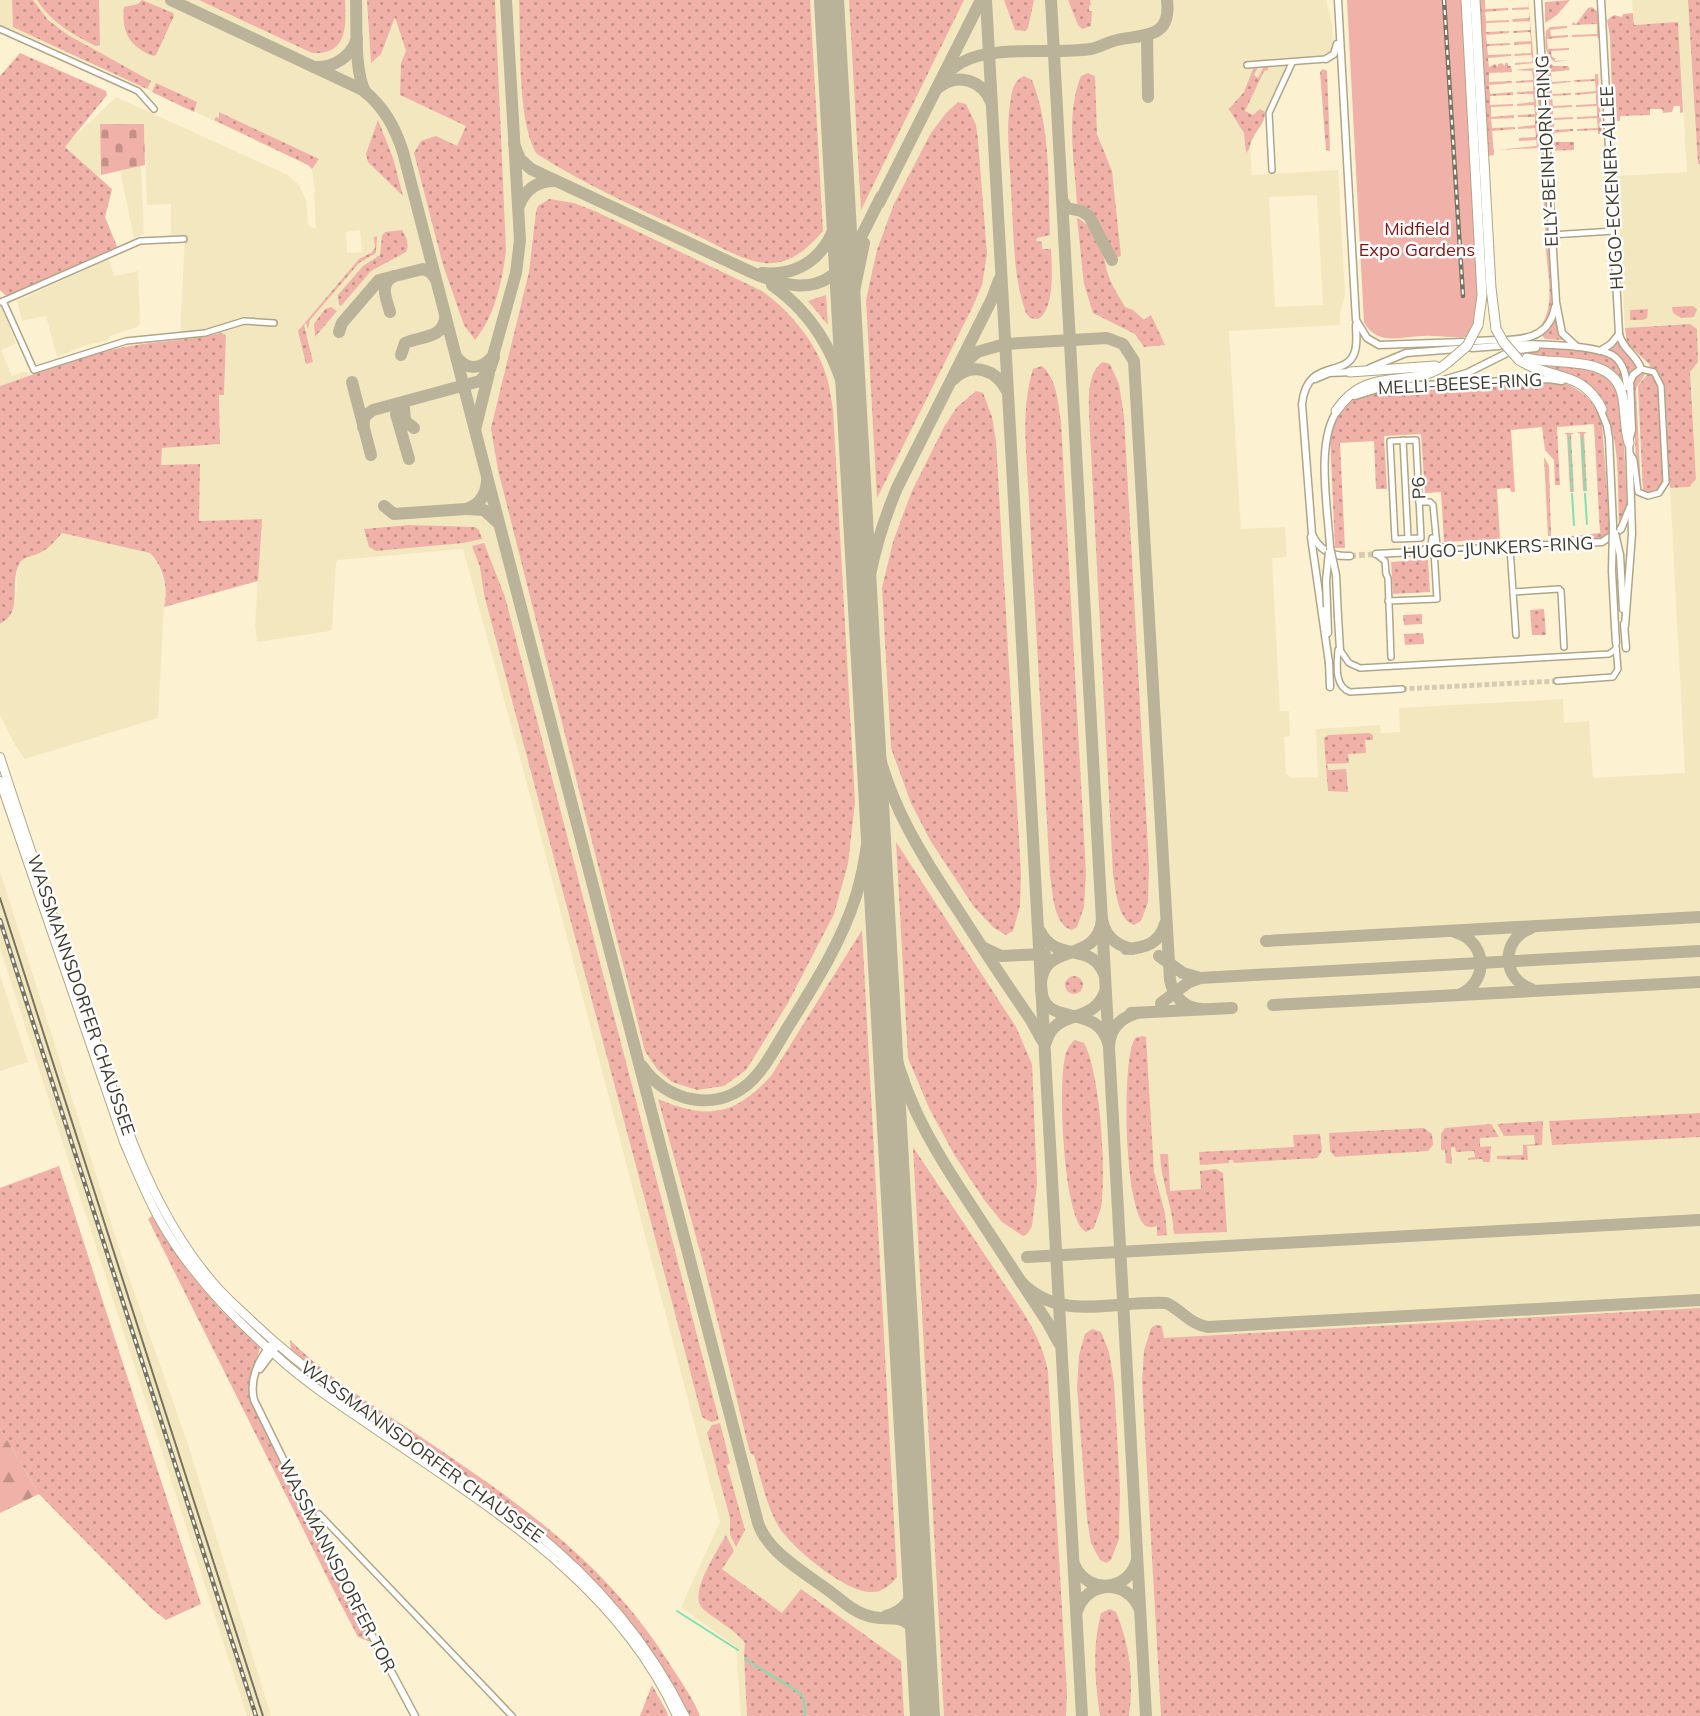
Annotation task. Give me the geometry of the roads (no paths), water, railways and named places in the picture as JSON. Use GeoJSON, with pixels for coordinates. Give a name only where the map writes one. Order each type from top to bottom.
{"type":"FeatureCollection","features":[{"type":"Feature","properties":{"kind":"highway"},"geometry":{"type":"LineString","coordinates":[[1336,411],[1346,398],[1366,385],[1383,379],[1431,373],[1467,346],[1478,325],[1482,295],[1466,0]]}},
{"type":"Feature","properties":{"kind":"highway"},"geometry":{"type":"LineString","coordinates":[[1475,0],[1491,288],[1496,329],[1510,349],[1533,368],[1578,381],[1592,393],[1602,409]]}},
{"type":"Feature","properties":{"kind":"highway"},"geometry":{"type":"LineString","coordinates":[[1510,349],[1589,365],[1608,372],[1623,395],[1625,431],[1629,443]]}},
{"type":"Feature","properties":{"kind":"highway"},"geometry":{"type":"LineString","coordinates":[[1350,372],[1416,369],[1447,363]]}},
{"type":"Feature","properties":{"kind":"main road","name":"WASSMANNSDORFER CHAUSSEE"},"geometry":{"type":"LineString","coordinates":[[0,757],[130,1138],[164,1212],[183,1243],[217,1288],[273,1347],[516,1517],[572,1564],[613,1607],[652,1658],[685,1716]]}},
{"type":"Feature","properties":{"kind":"main road","name":"WASSMANNSDORFER CHAUSSEE"},"geometry":{"type":"LineString","coordinates":[[0,780],[141,1183],[162,1224],[193,1270],[216,1297],[349,1411],[503,1516],[563,1565],[621,1626],[650,1667],[677,1716]]}},
{"type":"Feature","properties":{"kind":"street"},"geometry":{"type":"LineString","coordinates":[[1329,663],[1311,530],[1301,419],[1302,400],[1311,381],[1321,371],[1343,365],[1354,355],[1356,344],[1338,0]]}},
{"type":"Feature","properties":{"kind":"street","name":"ELLY-BEINHORN-RING"},"geometry":{"type":"LineString","coordinates":[[1538,0],[1556,302],[1562,332],[1579,348]]}},
{"type":"Feature","properties":{"kind":"street","name":"HUGO-ECKENER-ALLEE"},"geometry":{"type":"LineString","coordinates":[[1601,0],[1619,334]]}},
{"type":"Feature","properties":{"kind":"street"},"geometry":{"type":"LineString","coordinates":[[0,29],[138,90],[154,109]]}},
{"type":"Feature","properties":{"kind":"street"},"geometry":{"type":"LineString","coordinates":[[1247,65],[1326,59],[1334,54],[1339,32]]}},
{"type":"Feature","properties":{"kind":"street"},"geometry":{"type":"LineString","coordinates":[[1326,59],[1341,66]]}},
{"type":"Feature","properties":{"kind":"street"},"geometry":{"type":"LineString","coordinates":[[1272,170],[1269,113],[1292,63]]}},
{"type":"Feature","properties":{"kind":"street"},"geometry":{"type":"LineString","coordinates":[[1551,235],[1614,230]]}},
{"type":"Feature","properties":{"kind":"street"},"geometry":{"type":"LineString","coordinates":[[184,239],[140,241],[2,302],[34,370],[126,341],[205,333],[244,321],[274,323]]}},
{"type":"Feature","properties":{"kind":"street"},"geometry":{"type":"LineString","coordinates":[[1422,385],[1453,378],[1542,332],[1553,318],[1556,302]]}},
{"type":"Feature","properties":{"kind":"street"},"geometry":{"type":"LineString","coordinates":[[1356,320],[1367,338],[1380,345],[1463,342]]}},
{"type":"Feature","properties":{"kind":"street"},"geometry":{"type":"LineString","coordinates":[[1474,344],[1510,349],[1540,344],[1600,351],[1619,334]]}},
{"type":"Feature","properties":{"kind":"street"},"geometry":{"type":"LineString","coordinates":[[1619,334],[1622,344],[1641,369],[1633,375],[1630,382],[1632,430],[1629,443]]}},
{"type":"Feature","properties":{"kind":"street"},"geometry":{"type":"LineString","coordinates":[[1311,381],[1329,373],[1373,367],[1406,353],[1457,349]]}},
{"type":"Feature","properties":{"kind":"street","name":"HUGO-JUNKERS-RING"},"geometry":{"type":"LineString","coordinates":[[1600,351],[1616,358],[1626,374],[1632,534],[1625,626]]}},
{"type":"Feature","properties":{"kind":"street","name":"HUGO-JUNKERS-RING"},"geometry":{"type":"LineString","coordinates":[[1630,453],[1634,460],[1638,492],[1648,496],[1659,493],[1666,482],[1661,386],[1654,372],[1641,369]]}},
{"type":"Feature","properties":{"kind":"street","name":"MELLI-BEESE-RING"},"geometry":{"type":"LineString","coordinates":[[1336,411],[1352,398],[1370,390],[1422,385],[1559,380],[1584,390],[1602,409]]}},
{"type":"Feature","properties":{"kind":"street"},"geometry":{"type":"LineString","coordinates":[[1557,681],[1613,677],[1618,669],[1612,571],[1609,439],[1602,409]]}},
{"type":"Feature","properties":{"kind":"street"},"geometry":{"type":"LineString","coordinates":[[1331,687],[1326,581],[1329,547],[1325,442],[1336,411]]}},
{"type":"Feature","properties":{"kind":"street","name":"P6"},"geometry":{"type":"LineString","coordinates":[[1416,439],[1421,538],[1395,539],[1390,441],[1403,440],[1416,439]]}},
{"type":"Feature","properties":{"kind":"street","name":"P6"},"geometry":{"type":"LineString","coordinates":[[1403,440],[1408,538]]}},
{"type":"Feature","properties":{"kind":"street","name":"HUGO-JUNKERS-RING"},"geometry":{"type":"LineString","coordinates":[[1376,554],[1602,542],[1623,526],[1629,512],[1627,460],[1630,453]]}},
{"type":"Feature","properties":{"kind":"street"},"geometry":{"type":"LineString","coordinates":[[1420,505],[1430,502],[1433,505],[1437,546],[1456,550]]}},
{"type":"Feature","properties":{"kind":"street"},"geometry":{"type":"LineString","coordinates":[[1417,552],[1430,548],[1433,541],[1430,511],[1420,505]]}},
{"type":"Feature","properties":{"kind":"street"},"geometry":{"type":"LineString","coordinates":[[1613,525],[1620,555],[1626,648]]}},
{"type":"Feature","properties":{"kind":"street"},"geometry":{"type":"LineString","coordinates":[[1311,530],[1324,550],[1336,555],[1350,556]]}},
{"type":"Feature","properties":{"kind":"street"},"geometry":{"type":"LineString","coordinates":[[1329,547],[1336,575],[1339,682],[1343,689],[1350,692],[1402,689]]}},
{"type":"Feature","properties":{"kind":"street"},"geometry":{"type":"LineString","coordinates":[[1510,548],[1516,635]]}},
{"type":"Feature","properties":{"kind":"street"},"geometry":{"type":"LineString","coordinates":[[1388,601],[1437,599],[1434,551]]}},
{"type":"Feature","properties":{"kind":"street"},"geometry":{"type":"LineString","coordinates":[[1385,561],[1396,553]]}},
{"type":"Feature","properties":{"kind":"street"},"geometry":{"type":"LineString","coordinates":[[1376,554],[1385,561],[1388,579],[1391,657]]}},
{"type":"Feature","properties":{"kind":"street"},"geometry":{"type":"LineString","coordinates":[[1513,592],[1560,590],[1564,647]]}},
{"type":"Feature","properties":{"kind":"street"},"geometry":{"type":"LineString","coordinates":[[1339,649],[1349,663],[1360,667],[1588,655],[1612,653],[1616,646]]}},
{"type":"Feature","properties":{"kind":"street","name":"WASSMANNSDORFER TOR"},"geometry":{"type":"LineString","coordinates":[[273,1347],[257,1365],[253,1382],[254,1400],[345,1587],[415,1716]]}},
{"type":"Feature","properties":{"kind":"street"},"geometry":{"type":"LineString","coordinates":[[319,1514],[512,1716]]}},
{"type":"Feature","properties":{"kind":"waterway"},"geometry":{"type":"LineString","coordinates":[[1582,437],[1585,490]]}},
{"type":"Feature","properties":{"kind":"waterway"},"geometry":{"type":"LineString","coordinates":[[1569,438],[1572,490]]}},
{"type":"Feature","properties":{"kind":"waterway"},"geometry":{"type":"LineString","coordinates":[[1572,494],[1574,525]]}},
{"type":"Feature","properties":{"kind":"waterway"},"geometry":{"type":"LineString","coordinates":[[1585,494],[1587,524]]}},
{"type":"Feature","properties":{"kind":"waterway"},"geometry":{"type":"LineString","coordinates":[[677,1611],[738,1650]]}},
{"type":"Feature","properties":{"kind":"waterway"},"geometry":{"type":"LineString","coordinates":[[745,1659],[800,1693],[804,1699],[805,1716]]}},
{"type":"Feature","properties":{"kind":"tunnel"},"geometry":{"type":"LineString","coordinates":[[1350,556],[1376,554]]}},
{"type":"Feature","properties":{"kind":"tunnel"},"geometry":{"type":"LineString","coordinates":[[1402,689],[1557,681]]}},
{"type":"Feature","properties":{"kind":"tram line"},"geometry":{"type":"LineString","coordinates":[[0,898],[263,1716]]}},
{"type":"Feature","properties":{"kind":"railway"},"geometry":{"type":"LineString","coordinates":[[1444,0],[1463,296]]}},
{"type":"Feature","properties":{"kind":"railway"},"geometry":{"type":"LineString","coordinates":[[0,920],[256,1716]]}},
{"type":"Feature","properties":{"kind":"park label","name":"Midfield Expo Gardens"},"geometry":{"type":"Point","coordinates":[1417,239]}}]}
